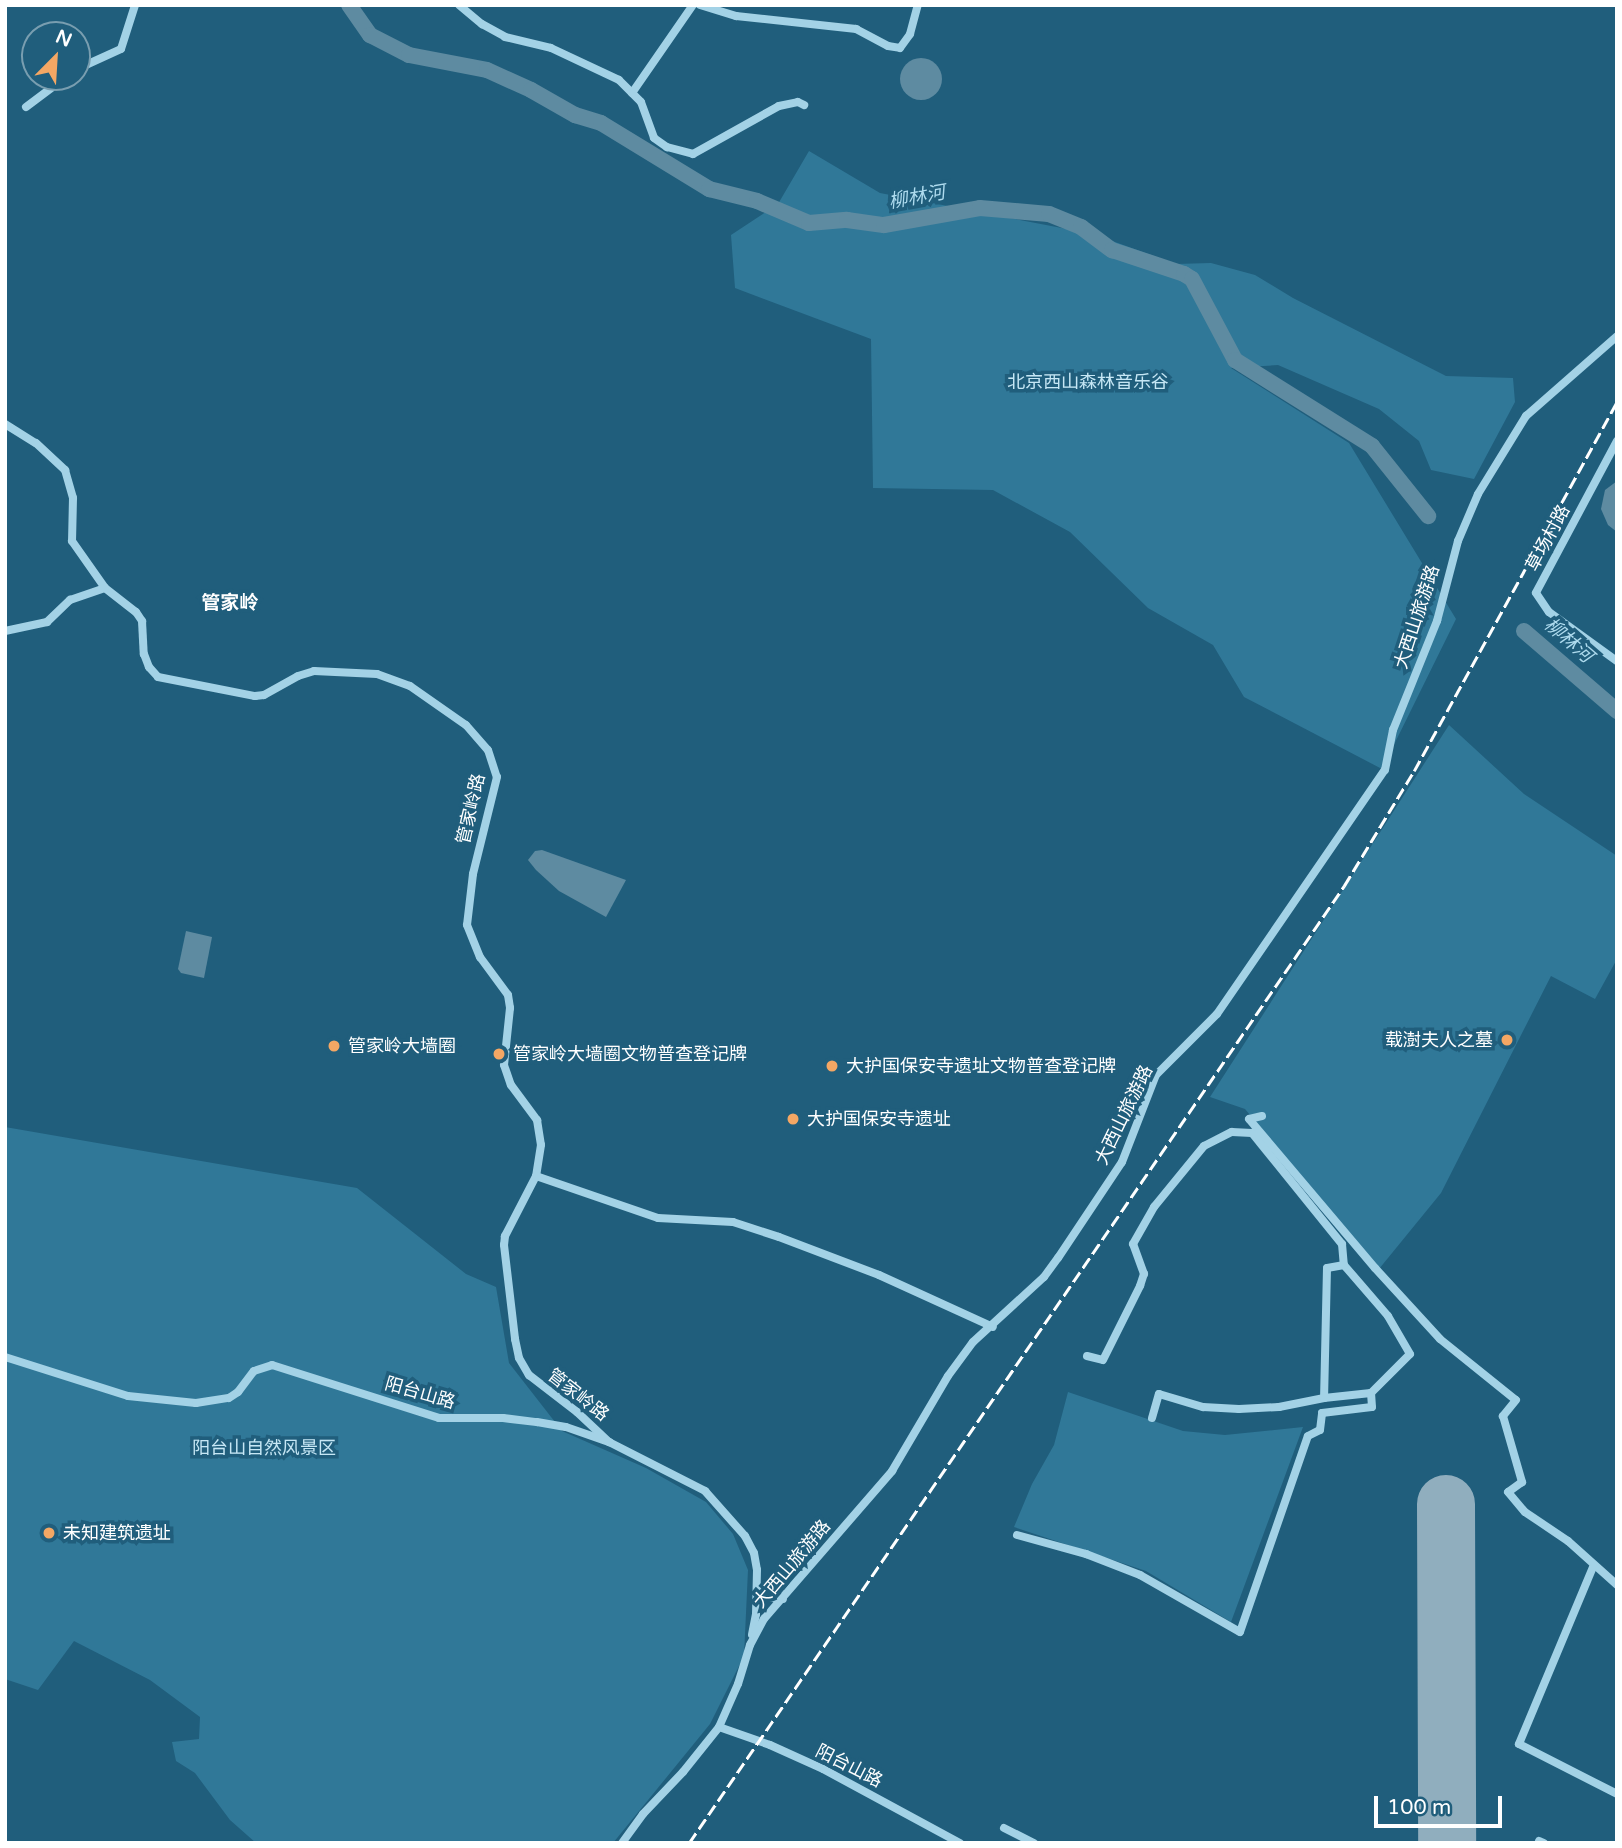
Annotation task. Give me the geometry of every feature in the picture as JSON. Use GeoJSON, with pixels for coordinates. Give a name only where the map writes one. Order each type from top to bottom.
{"type":"FeatureCollection","features":[{"type":"Feature","properties":{"kind":"street"},"geometry":{"type":"LineString","coordinates":[[91,63],[121,49],[135,5]]}},
{"type":"Feature","properties":{"kind":"street"},"geometry":{"type":"LineString","coordinates":[[460,5],[482,24],[505,37],[551,48],[619,80],[641,102],[654,138],[667,147],[693,154],[779,106],[798,102],[804,105]]}},
{"type":"Feature","properties":{"kind":"street"},"geometry":{"type":"LineString","coordinates":[[632,93],[693,5]]}},
{"type":"Feature","properties":{"kind":"street"},"geometry":{"type":"LineString","coordinates":[[700,5],[736,16],[856,29],[888,46],[900,48],[910,34],[918,5]]}},
{"type":"Feature","properties":{"kind":"street"},"geometry":{"type":"LineString","coordinates":[[26,107],[47,91]]}},
{"type":"Feature","properties":{"kind":"street","name":"大西山旅游路"},"geometry":{"type":"LineString","coordinates":[[622,1843],[643,1814],[683,1772],[719,1727],[738,1684],[750,1646],[764,1619],[892,1471],[973,1342],[993,1327],[1044,1277],[1058,1258],[1122,1162],[1156,1075],[1217,1014],[1385,770],[1393,730],[1437,621],[1458,541],[1478,494],[1526,416],[1617,336]]}},
{"type":"Feature","properties":{"kind":"street","name":"管家岭路"},"geometry":{"type":"LineString","coordinates":[[5,424],[36,443],[65,470],[73,498],[72,541],[105,588],[136,612],[142,621],[144,654],[149,667],[164,681],[255,696],[264,695],[298,676],[314,671],[373,674],[410,686],[480,738],[495,765],[497,777],[471,884],[467,925],[480,957],[508,995],[510,1007],[504,1065],[511,1086],[537,1120],[541,1145],[536,1176],[505,1236],[504,1245],[519,1357],[529,1375],[543,1389],[577,1412],[609,1442]]}},
{"type":"Feature","properties":{"kind":"street","name":"草场村路"},"geometry":{"type":"LineString","coordinates":[[1617,442],[1536,593],[1549,612],[1617,661]]}},
{"type":"Feature","properties":{"kind":"street"},"geometry":{"type":"LineString","coordinates":[[5,631],[47,622],[70,600],[105,588]]}},
{"type":"Feature","properties":{"kind":"street"},"geometry":{"type":"LineString","coordinates":[[1262,1116],[1250,1119],[1374,1268],[1440,1339],[1516,1400],[1503,1416],[1522,1482],[1508,1492],[1525,1511],[1568,1541],[1593,1567],[1617,1585]]}},
{"type":"Feature","properties":{"kind":"street"},"geometry":{"type":"LineString","coordinates":[[1087,1356],[1103,1360],[1140,1286],[1144,1274],[1133,1244],[1154,1207],[1204,1146],[1232,1132],[1252,1133],[1342,1244],[1344,1265],[1388,1316],[1410,1354],[1371,1393],[1324,1398],[1279,1407],[1239,1409],[1203,1407],[1159,1394],[1152,1418]]}},
{"type":"Feature","properties":{"kind":"street"},"geometry":{"type":"LineString","coordinates":[[536,1176],[658,1218],[733,1222],[779,1237],[901,1285],[993,1327]]}},
{"type":"Feature","properties":{"kind":"street"},"geometry":{"type":"LineString","coordinates":[[1324,1398],[1326,1268],[1344,1265]]}},
{"type":"Feature","properties":{"kind":"street","name":"阳台山路"},"geometry":{"type":"LineString","coordinates":[[5,1357],[128,1396],[195,1403],[211,1403],[229,1398],[238,1392],[254,1371],[272,1365],[439,1418],[503,1418],[537,1422],[566,1427],[609,1442],[679,1475],[720,1506],[754,1552],[758,1586],[750,1646]]}},
{"type":"Feature","properties":{"kind":"street"},"geometry":{"type":"LineString","coordinates":[[1017,1535],[1086,1554],[1140,1575],[1240,1632],[1308,1436],[1320,1430],[1322,1413],[1372,1407],[1371,1393]]}},
{"type":"Feature","properties":{"kind":"street"},"geometry":{"type":"LineString","coordinates":[[1593,1567],[1518,1744],[1617,1794]]}},
{"type":"Feature","properties":{"kind":"street"},"geometry":{"type":"LineString","coordinates":[[758,1586],[772,1598],[783,1598]]}},
{"type":"Feature","properties":{"kind":"street","name":"阳台山路"},"geometry":{"type":"LineString","coordinates":[[719,1727],[770,1745],[823,1769],[960,1843]]}},
{"type":"Feature","properties":{"kind":"street"},"geometry":{"type":"LineString","coordinates":[[1003,1828],[1034,1843]]}},
{"type":"Feature","properties":{"kind":"green space","name":"北京西山森林音乐谷"},"geometry":{"type":"Polygon","coordinates":[[[809,151],[880,193],[1093,234],[1176,264],[1211,263],[1255,275],[1293,298],[1446,376],[1513,378],[1515,402],[1474,479],[1431,470],[1419,441],[1379,409],[1278,365],[1231,368],[1349,443],[1456,619],[1382,769],[1244,697],[1213,645],[1148,608],[1070,532],[993,490],[873,488],[871,339],[735,288],[731,235],[778,204],[809,151]]]}},
{"type":"Feature","properties":{"kind":"green space"},"geometry":{"type":"Polygon","coordinates":[[[1449,725],[1524,794],[1617,856],[1617,959],[1595,999],[1551,976],[1441,1193],[1379,1269],[1245,1109],[1210,1097],[1449,725]]]}},
{"type":"Feature","properties":{"kind":"green space","name":"阳台山自然风景区"},"geometry":{"type":"Polygon","coordinates":[[[5,1127],[357,1188],[466,1274],[496,1287],[509,1363],[562,1431],[646,1468],[706,1502],[733,1534],[748,1570],[744,1656],[710,1724],[613,1843],[256,1843],[230,1820],[195,1773],[176,1761],[172,1742],[199,1739],[200,1717],[150,1680],[74,1641],[38,1690],[5,1679],[5,1127]]]}},
{"type":"Feature","properties":{"kind":"green space"},"geometry":{"type":"Polygon","coordinates":[[[1068,1392],[1183,1431],[1225,1435],[1303,1427],[1231,1622],[1146,1571],[1014,1527],[1032,1484],[1054,1445],[1068,1392]]]}},
{"type":"Feature","properties":{"kind":"shaded area"},"geometry":{"type":"Polygon","coordinates":[[[921,58],[936,64],[942,79],[936,94],[921,100],[906,94],[900,79],[906,64],[921,58]]]}},
{"type":"Feature","properties":{"kind":"shaded area"},"geometry":{"type":"Polygon","coordinates":[[[1617,481],[1617,532],[1608,525],[1601,509],[1605,490],[1617,481]]]}},
{"type":"Feature","properties":{"kind":"shaded area"},"geometry":{"type":"Polygon","coordinates":[[[542,850],[626,880],[606,917],[559,891],[536,870],[528,860],[535,851],[542,850]]]}},
{"type":"Feature","properties":{"kind":"shaded area"},"geometry":{"type":"Polygon","coordinates":[[[186,931],[212,937],[204,978],[181,973],[178,969],[186,931]]]}},
{"type":"Feature","properties":{"kind":"waterway","name":"柳林河"},"geometry":{"type":"LineString","coordinates":[[349,5],[370,35],[409,55],[487,70],[531,90],[575,115],[601,123],[709,189],[757,201],[809,223],[847,220],[884,225],[980,208],[1049,214],[1081,227],[1112,250],[1184,274],[1192,279],[1235,360],[1372,446],[1428,516]]}},
{"type":"Feature","properties":{"kind":"waterway","name":"柳林河"},"geometry":{"type":"LineString","coordinates":[[1524,631],[1617,711]]}},
{"type":"Feature","properties":{"kind":"runway"},"geometry":{"type":"LineString","coordinates":[[1446,1504],[1447,1843]]}},
{"type":"Feature","properties":{"kind":"railway"},"geometry":{"type":"LineString","coordinates":[[689,1843],[1344,886],[1414,771],[1617,401]]}},
{"type":"Feature","properties":{"kind":"place","name":"载澍夫人之墓"},"geometry":{"type":"Point","coordinates":[1507,1040]}},
{"type":"Feature","properties":{"kind":"place","name":"管家岭大墙圈"},"geometry":{"type":"Point","coordinates":[334,1046]}},
{"type":"Feature","properties":{"kind":"place","name":"管家岭大墙圈文物普查登记牌"},"geometry":{"type":"Point","coordinates":[499,1054]}},
{"type":"Feature","properties":{"kind":"place","name":"大护国保安寺遗址文物普查登记牌"},"geometry":{"type":"Point","coordinates":[832,1066]}},
{"type":"Feature","properties":{"kind":"place","name":"大护国保安寺遗址"},"geometry":{"type":"Point","coordinates":[793,1119]}},
{"type":"Feature","properties":{"kind":"place","name":"未知建筑遗址"},"geometry":{"type":"Point","coordinates":[49,1533]}},
{"type":"Feature","properties":{"kind":"district","name":"管家岭"},"geometry":{"type":"Point","coordinates":[230,604]}}]}
